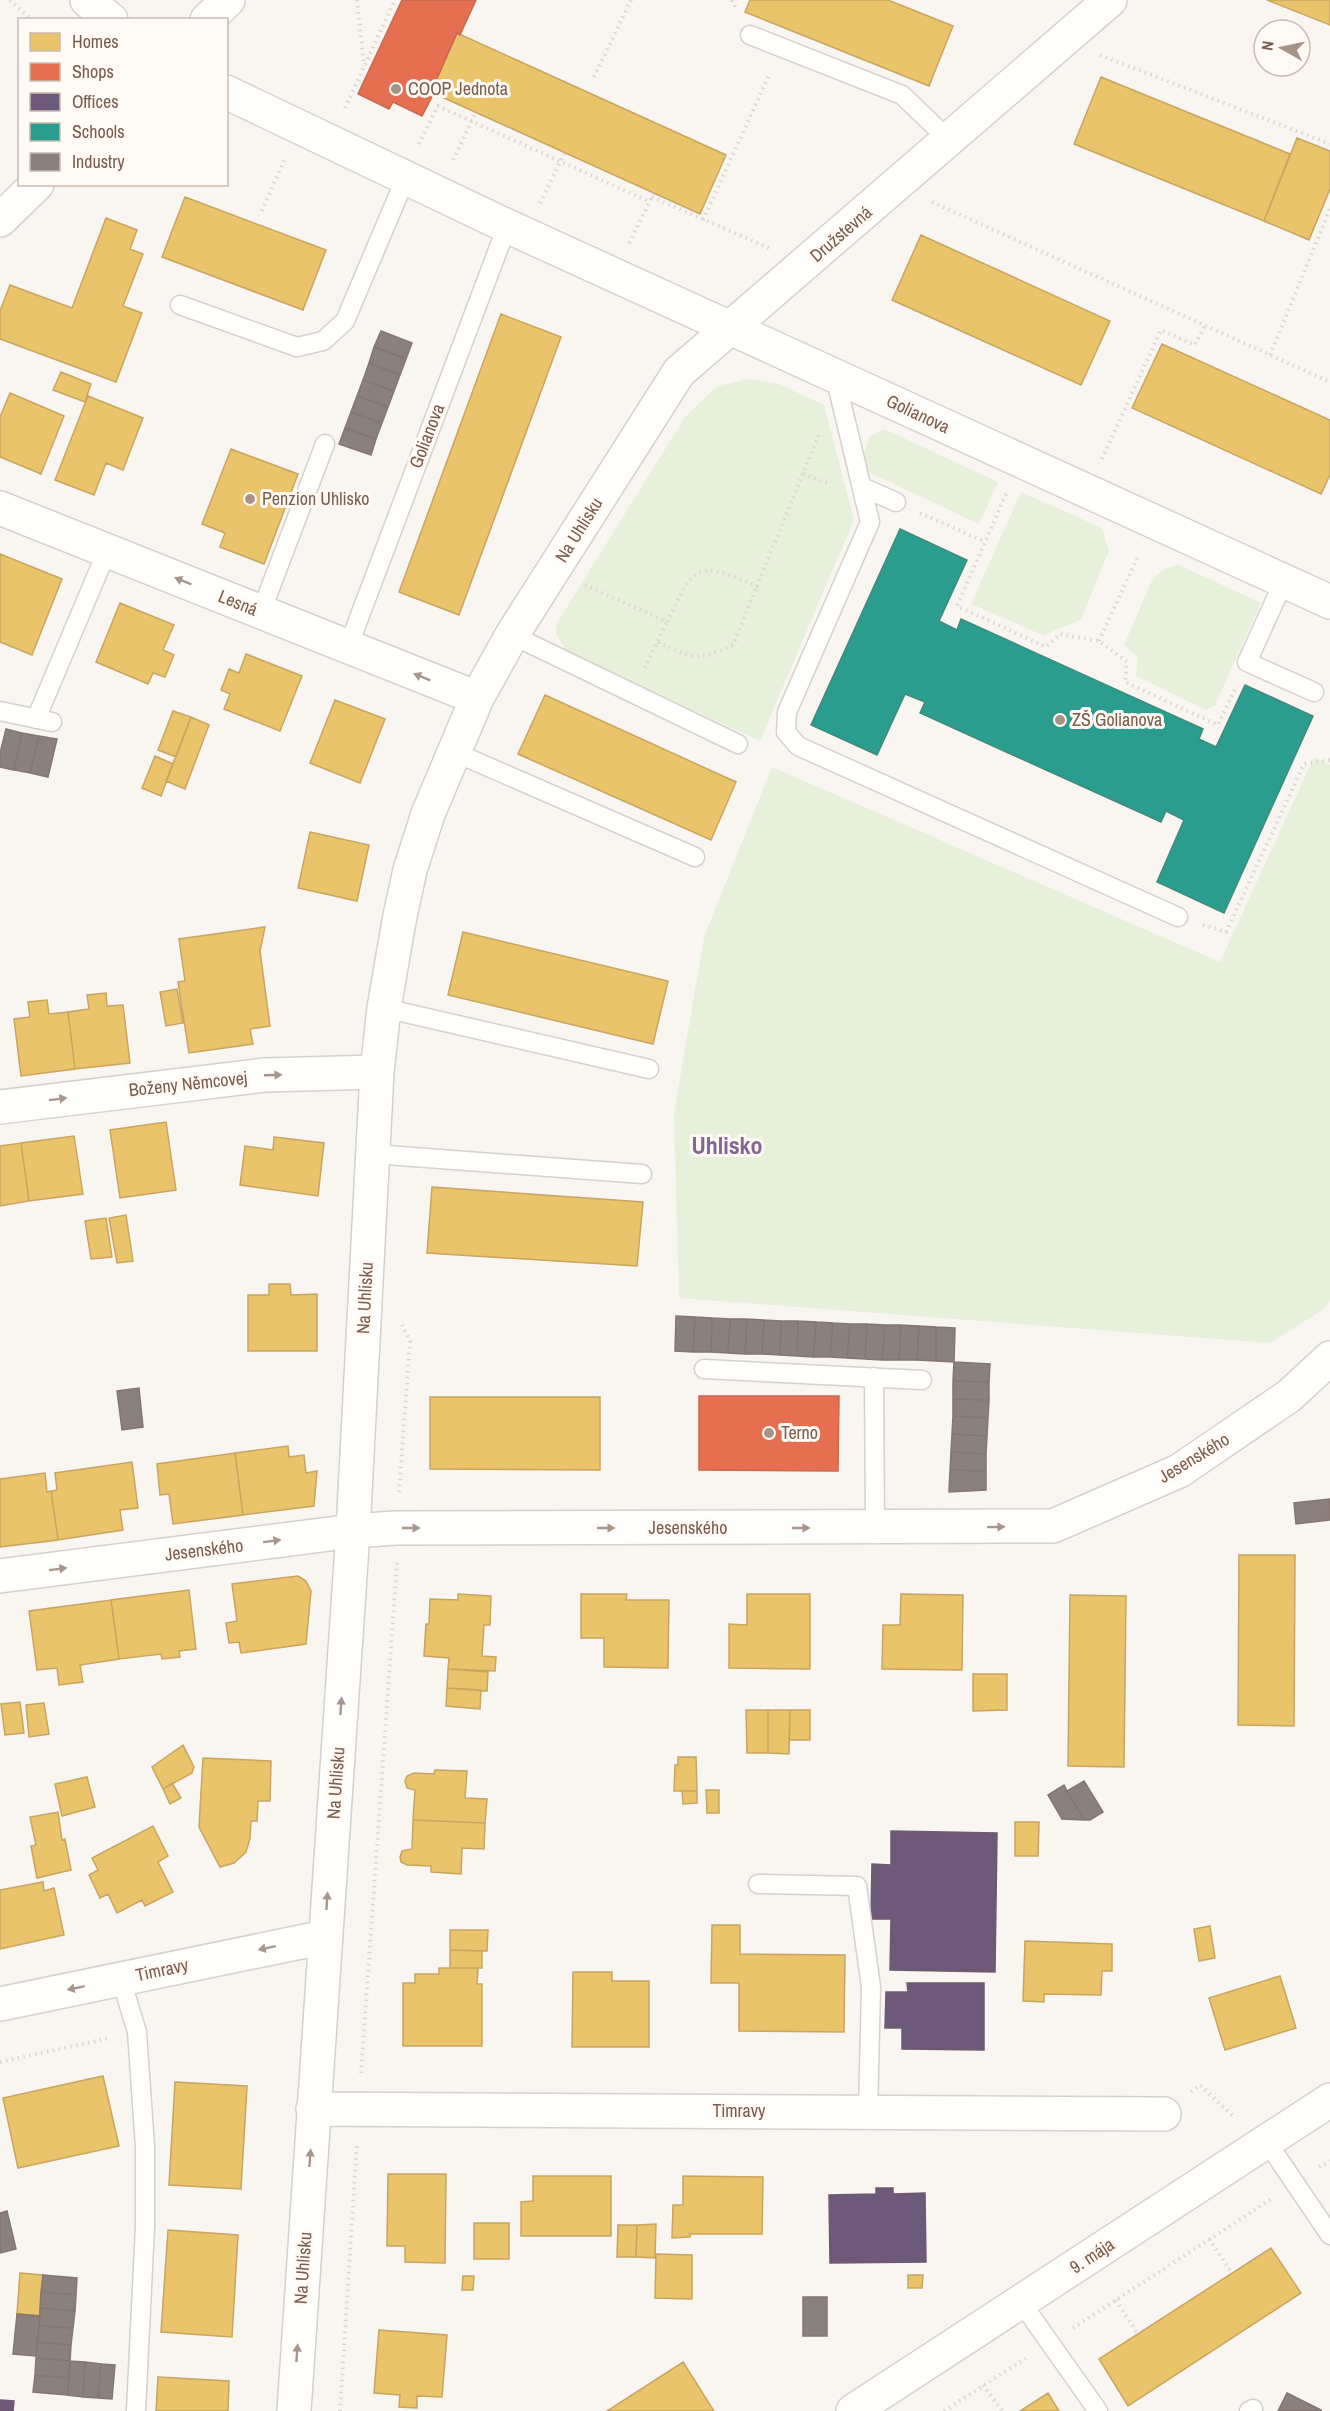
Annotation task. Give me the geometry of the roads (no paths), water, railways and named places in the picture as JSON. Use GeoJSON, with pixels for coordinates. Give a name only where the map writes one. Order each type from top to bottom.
{"type":"FeatureCollection","features":[{"type":"Feature","properties":{"kind":"street"},"geometry":{"type":"LineString","coordinates":[[87,0],[109,18]]}},
{"type":"Feature","properties":{"kind":"street"},"geometry":{"type":"LineString","coordinates":[[209,18],[228,0]]}},
{"type":"Feature","properties":{"kind":"street","name":"Družstevná"},"geometry":{"type":"LineString","coordinates":[[732,328],[1110,0]]}},
{"type":"Feature","properties":{"kind":"street","name":"Golianova"},"geometry":{"type":"LineString","coordinates":[[228,93],[507,226],[1330,602]]}},
{"type":"Feature","properties":{"kind":"street"},"geometry":{"type":"LineString","coordinates":[[0,220],[35,186]]}},
{"type":"Feature","properties":{"kind":"street","name":"Na Uhlisku"},"geometry":{"type":"LineString","coordinates":[[294,2411],[352,1531],[377,1072],[384,1008],[399,921],[410,870],[428,814],[477,698],[512,635],[679,372],[732,328]]}},
{"type":"Feature","properties":{"kind":"street","name":"Lesná"},"geometry":{"type":"LineString","coordinates":[[0,508],[477,698]]}},
{"type":"Feature","properties":{"kind":"street","name":"Boženy Němcovej"},"geometry":{"type":"LineString","coordinates":[[0,1107],[253,1077],[377,1072]]}},
{"type":"Feature","properties":{"kind":"street","name":"Jesenského"},"geometry":{"type":"LineString","coordinates":[[0,1576],[352,1531],[395,1528],[1053,1527],[1179,1471],[1289,1396],[1330,1358]]}},
{"type":"Feature","properties":{"kind":"street","name":"Timravy"},"geometry":{"type":"LineString","coordinates":[[0,2004],[324,1937]]}},
{"type":"Feature","properties":{"kind":"street","name":"9. mája"},"geometry":{"type":"LineString","coordinates":[[853,2411],[1330,2100]]}},
{"type":"Feature","properties":{"kind":"street","name":"Timravy"},"geometry":{"type":"LineString","coordinates":[[313,2109],[1164,2114]]}},
{"type":"Feature","properties":{"kind":"lane"},"geometry":{"type":"LineString","coordinates":[[750,35],[902,95],[949,140]]}},
{"type":"Feature","properties":{"kind":"lane"},"geometry":{"type":"LineString","coordinates":[[180,305],[297,347],[323,341],[345,321],[406,177]]}},
{"type":"Feature","properties":{"kind":"lane","name":"Golianova"},"geometry":{"type":"LineString","coordinates":[[348,647],[507,226]]}},
{"type":"Feature","properties":{"kind":"lane"},"geometry":{"type":"LineString","coordinates":[[836,376],[870,522],[787,712],[786,732],[798,746],[1178,917]]}},
{"type":"Feature","properties":{"kind":"lane"},"geometry":{"type":"LineString","coordinates":[[261,612],[325,444]]}},
{"type":"Feature","properties":{"kind":"lane"},"geometry":{"type":"LineString","coordinates":[[862,487],[896,502]]}},
{"type":"Feature","properties":{"kind":"lane"},"geometry":{"type":"LineString","coordinates":[[0,711],[44,720],[107,551]]}},
{"type":"Feature","properties":{"kind":"lane"},"geometry":{"type":"LineString","coordinates":[[1284,581],[1247,662],[1314,692]]}},
{"type":"Feature","properties":{"kind":"lane"},"geometry":{"type":"LineString","coordinates":[[512,635],[738,744]]}},
{"type":"Feature","properties":{"kind":"lane"},"geometry":{"type":"LineString","coordinates":[[454,752],[695,857]]}},
{"type":"Feature","properties":{"kind":"lane"},"geometry":{"type":"LineString","coordinates":[[384,1008],[649,1069]]}},
{"type":"Feature","properties":{"kind":"lane"},"geometry":{"type":"LineString","coordinates":[[373,1154],[642,1174]]}},
{"type":"Feature","properties":{"kind":"lane"},"geometry":{"type":"LineString","coordinates":[[704,1369],[922,1380]]}},
{"type":"Feature","properties":{"kind":"lane"},"geometry":{"type":"LineString","coordinates":[[874,1377],[875,1528]]}},
{"type":"Feature","properties":{"kind":"lane"},"geometry":{"type":"LineString","coordinates":[[758,1884],[857,1886],[871,1987],[868,2112]]}},
{"type":"Feature","properties":{"kind":"lane"},"geometry":{"type":"LineString","coordinates":[[121,1979],[137,2032],[145,2147],[145,2226],[136,2411]]}},
{"type":"Feature","properties":{"kind":"lane"},"geometry":{"type":"LineString","coordinates":[[1267,2142],[1330,2235]]}},
{"type":"Feature","properties":{"kind":"lane"},"geometry":{"type":"LineString","coordinates":[[1021,2302],[1098,2411]]}},
{"type":"Feature","properties":{"kind":"place","name":"COOP Jednota"},"geometry":{"type":"Point","coordinates":[396,89]}},
{"type":"Feature","properties":{"kind":"place","name":"Penzion Uhlisko"},"geometry":{"type":"Point","coordinates":[250,499]}},
{"type":"Feature","properties":{"kind":"place","name":"ZŠ Golianova"},"geometry":{"type":"Point","coordinates":[1060,720]}},
{"type":"Feature","properties":{"kind":"place","name":"Terno"},"geometry":{"type":"Point","coordinates":[769,1433]}},
{"type":"Feature","properties":{"kind":"district","name":"Uhlisko"},"geometry":{"type":"Point","coordinates":[727,1146]}}]}
